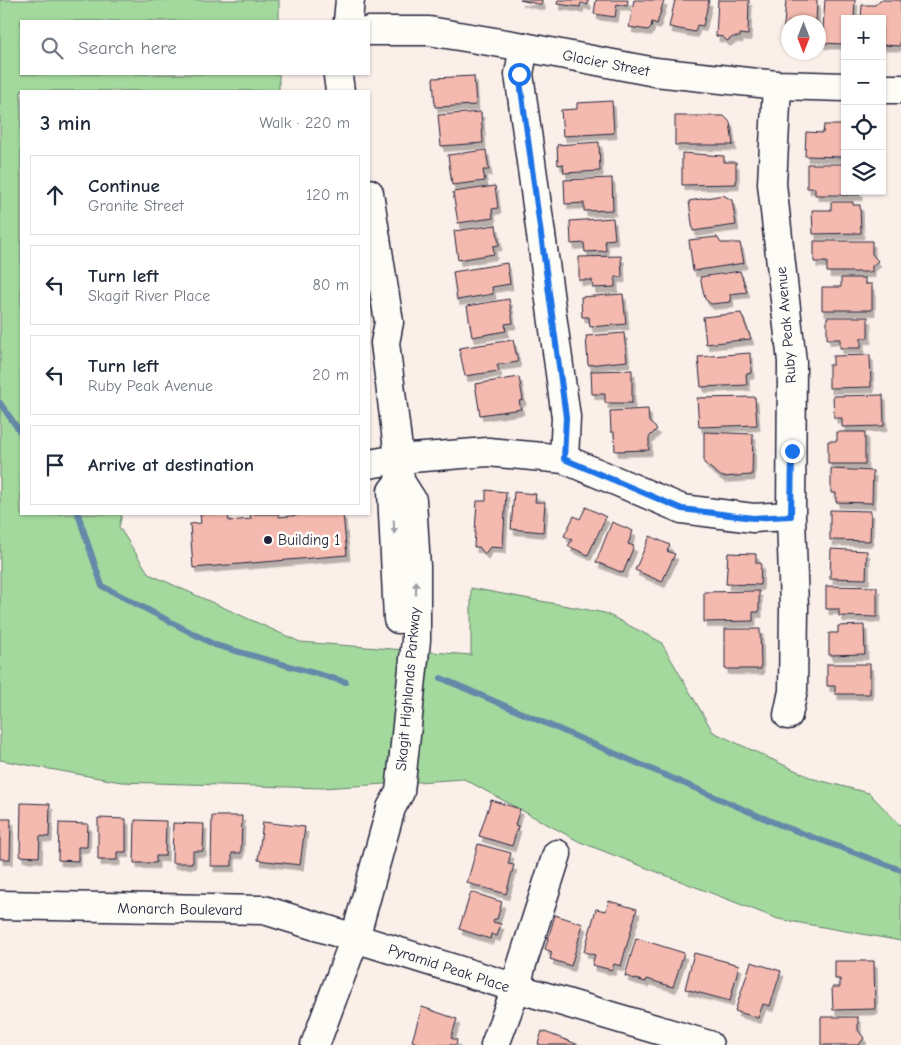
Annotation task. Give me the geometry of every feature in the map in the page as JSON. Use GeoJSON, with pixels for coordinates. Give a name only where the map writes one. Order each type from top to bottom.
{"type":"FeatureCollection","features":[{"type":"Feature","properties":{"kind":"street"},"geometry":{"type":"LineString","coordinates":[[348,20],[350,0]]}},
{"type":"Feature","properties":{"kind":"street","name":"Glacier Street"},"geometry":{"type":"LineString","coordinates":[[370,31],[429,31],[655,72],[777,85],[841,87]]}},
{"type":"Feature","properties":{"kind":"street"},"geometry":{"type":"LineString","coordinates":[[524,47],[519,74],[566,417],[564,459]]}},
{"type":"Feature","properties":{"kind":"street"},"geometry":{"type":"LineString","coordinates":[[339,75],[340,90]]}},
{"type":"Feature","properties":{"kind":"street"},"geometry":{"type":"LineString","coordinates":[[356,75],[358,90]]}},
{"type":"Feature","properties":{"kind":"street","name":"Ruby Peak Avenue"},"geometry":{"type":"LineString","coordinates":[[777,85],[772,184],[792,362],[791,516],[794,608],[793,692],[788,715]]}},
{"type":"Feature","properties":{"kind":"street"},"geometry":{"type":"LineString","coordinates":[[886,88],[901,89]]}},
{"type":"Feature","properties":{"kind":"street","name":"Skagit Highlands Parkway"},"geometry":{"type":"LineString","coordinates":[[370,199],[389,322],[385,343]]}},
{"type":"Feature","properties":{"kind":"street","name":"Skagit Highlands Parkway"},"geometry":{"type":"LineString","coordinates":[[315,1045],[355,938],[390,808],[385,778],[399,634],[392,491],[399,470],[385,343],[370,309]]}},
{"type":"Feature","properties":{"kind":"street"},"geometry":{"type":"LineString","coordinates":[[370,464],[399,470],[488,452],[564,459],[682,509],[753,518],[791,516]]}},
{"type":"Feature","properties":{"kind":"street"},"geometry":{"type":"LineString","coordinates":[[557,854],[516,988],[709,1045]]}},
{"type":"Feature","properties":{"kind":"street","name":"Monarch Boulevard"},"geometry":{"type":"LineString","coordinates":[[0,905],[264,910],[355,938]]}},
{"type":"Feature","properties":{"kind":"street","name":"Pyramid Peak Place"},"geometry":{"type":"LineString","coordinates":[[355,938],[516,988],[495,1045]]}},
{"type":"Feature","properties":{"kind":"green space"},"geometry":{"type":"Polygon","coordinates":[[[0,0],[279,0],[279,20],[20,20],[20,75],[279,75],[279,90],[20,90],[20,515],[122,515],[119,527],[149,574],[300,642],[471,655],[471,588],[605,613],[661,642],[713,732],[814,779],[869,793],[901,826],[901,941],[778,919],[580,842],[464,779],[322,788],[121,782],[0,760],[0,0]]]}},
{"type":"Feature","properties":{"kind":"building"},"geometry":{"type":"Polygon","coordinates":[[[520,0],[542,0],[542,5],[520,0]]]}},
{"type":"Feature","properties":{"kind":"building"},"geometry":{"type":"Polygon","coordinates":[[[558,0],[588,0],[588,5],[581,3],[580,7],[557,4],[558,0]]]}},
{"type":"Feature","properties":{"kind":"building"},"geometry":{"type":"Polygon","coordinates":[[[596,0],[628,0],[627,6],[617,4],[615,17],[594,14],[596,0]]]}},
{"type":"Feature","properties":{"kind":"building"},"geometry":{"type":"Polygon","coordinates":[[[634,0],[664,0],[657,24],[652,22],[648,30],[629,27],[634,0]]]}},
{"type":"Feature","properties":{"kind":"building"},"geometry":{"type":"Polygon","coordinates":[[[675,0],[709,0],[703,26],[697,25],[695,32],[669,27],[675,0]]]}},
{"type":"Feature","properties":{"kind":"building"},"geometry":{"type":"Polygon","coordinates":[[[718,0],[749,0],[748,35],[740,34],[740,37],[733,37],[727,41],[723,37],[716,36],[718,0]]]}},
{"type":"Feature","properties":{"kind":"building"},"geometry":{"type":"Polygon","coordinates":[[[786,0],[817,0],[816,15],[785,15],[786,0]]]}},
{"type":"Feature","properties":{"kind":"building"},"geometry":{"type":"Polygon","coordinates":[[[825,0],[855,0],[854,15],[841,15],[841,44],[826,43],[826,15],[824,15],[825,0]]]}},
{"type":"Feature","properties":{"kind":"building"},"geometry":{"type":"Polygon","coordinates":[[[880,0],[901,1],[900,46],[886,45],[886,15],[861,15],[862,5],[875,5],[880,0]]]}},
{"type":"Feature","properties":{"kind":"building"},"geometry":{"type":"Polygon","coordinates":[[[474,76],[476,105],[435,107],[433,78],[474,76]]]}},
{"type":"Feature","properties":{"kind":"building"},"geometry":{"type":"Polygon","coordinates":[[[612,101],[614,133],[563,136],[561,110],[577,109],[577,103],[612,101]]]}},
{"type":"Feature","properties":{"kind":"building"},"geometry":{"type":"Polygon","coordinates":[[[481,112],[483,143],[441,146],[438,115],[481,112]]]}},
{"type":"Feature","properties":{"kind":"building"},"geometry":{"type":"Polygon","coordinates":[[[675,116],[724,116],[730,122],[733,145],[675,145],[675,116]]]}},
{"type":"Feature","properties":{"kind":"building"},"geometry":{"type":"Polygon","coordinates":[[[824,125],[841,125],[841,157],[805,156],[806,132],[823,133],[824,125]]]}},
{"type":"Feature","properties":{"kind":"building"},"geometry":{"type":"Polygon","coordinates":[[[599,142],[600,171],[564,173],[563,164],[558,165],[557,145],[599,142]]]}},
{"type":"Feature","properties":{"kind":"building"},"geometry":{"type":"Polygon","coordinates":[[[486,150],[489,170],[483,170],[485,181],[452,185],[448,155],[486,150]]]}},
{"type":"Feature","properties":{"kind":"building"},"geometry":{"type":"Polygon","coordinates":[[[682,153],[724,156],[724,162],[736,162],[736,184],[682,185],[682,153]]]}},
{"type":"Feature","properties":{"kind":"building"},"geometry":{"type":"Polygon","coordinates":[[[807,164],[841,164],[841,195],[815,195],[815,188],[807,188],[807,164]]]}},
{"type":"Feature","properties":{"kind":"building"},"geometry":{"type":"Polygon","coordinates":[[[612,178],[613,210],[584,211],[584,203],[565,204],[564,180],[612,178]]]}},
{"type":"Feature","properties":{"kind":"building"},"geometry":{"type":"Polygon","coordinates":[[[495,186],[498,208],[492,209],[493,218],[458,223],[453,192],[495,186]]]}},
{"type":"Feature","properties":{"kind":"building"},"geometry":{"type":"Polygon","coordinates":[[[723,195],[732,200],[736,225],[693,231],[689,201],[723,195]]]}},
{"type":"Feature","properties":{"kind":"building"},"geometry":{"type":"Polygon","coordinates":[[[831,202],[853,202],[853,205],[860,205],[861,233],[813,234],[812,210],[831,210],[831,202]]]}},
{"type":"Feature","properties":{"kind":"building"},"geometry":{"type":"Polygon","coordinates":[[[613,218],[615,239],[605,240],[606,251],[585,252],[584,243],[571,244],[570,221],[613,218]]]}},
{"type":"Feature","properties":{"kind":"building"},"geometry":{"type":"Polygon","coordinates":[[[496,225],[499,245],[493,246],[494,254],[458,260],[454,231],[496,225]]]}},
{"type":"Feature","properties":{"kind":"building"},"geometry":{"type":"Polygon","coordinates":[[[717,237],[721,243],[740,243],[744,263],[693,271],[689,240],[717,237]]]}},
{"type":"Feature","properties":{"kind":"building"},"geometry":{"type":"Polygon","coordinates":[[[814,241],[872,241],[872,254],[878,261],[872,266],[872,272],[827,272],[827,262],[814,262],[814,241]]]}},
{"type":"Feature","properties":{"kind":"building"},"geometry":{"type":"Polygon","coordinates":[[[621,256],[622,277],[615,277],[615,287],[593,288],[592,280],[579,280],[579,257],[621,256]]]}},
{"type":"Feature","properties":{"kind":"building"},"geometry":{"type":"Polygon","coordinates":[[[507,263],[510,284],[492,287],[493,294],[457,300],[453,272],[507,263]]]}},
{"type":"Feature","properties":{"kind":"building"},"geometry":{"type":"Polygon","coordinates":[[[740,271],[747,292],[730,294],[731,302],[711,304],[705,299],[700,277],[740,271]]]}},
{"type":"Feature","properties":{"kind":"building"},"geometry":{"type":"Polygon","coordinates":[[[841,278],[865,278],[865,284],[872,284],[872,310],[822,310],[822,287],[841,287],[841,278]]]}},
{"type":"Feature","properties":{"kind":"building"},"geometry":{"type":"Polygon","coordinates":[[[623,294],[626,324],[590,327],[589,317],[582,317],[581,297],[623,294]]]}},
{"type":"Feature","properties":{"kind":"building"},"geometry":{"type":"Polygon","coordinates":[[[509,299],[513,323],[505,324],[506,331],[472,337],[467,306],[509,299]]]}},
{"type":"Feature","properties":{"kind":"building"},"geometry":{"type":"Polygon","coordinates":[[[741,313],[751,339],[706,344],[703,317],[741,313]]]}},
{"type":"Feature","properties":{"kind":"building"},"geometry":{"type":"Polygon","coordinates":[[[827,317],[868,317],[868,338],[861,338],[861,348],[840,348],[840,339],[827,339],[827,317]]]}},
{"type":"Feature","properties":{"kind":"building"},"geometry":{"type":"Polygon","coordinates":[[[624,333],[627,361],[588,365],[586,336],[624,333]]]}},
{"type":"Feature","properties":{"kind":"building"},"geometry":{"type":"Polygon","coordinates":[[[513,340],[518,362],[497,365],[499,371],[465,376],[459,348],[513,340]]]}},
{"type":"Feature","properties":{"kind":"building"},"geometry":{"type":"Polygon","coordinates":[[[750,353],[751,373],[746,374],[747,385],[701,387],[698,357],[750,353]]]}},
{"type":"Feature","properties":{"kind":"building"},"geometry":{"type":"Polygon","coordinates":[[[870,355],[871,387],[829,388],[829,365],[833,365],[833,356],[870,355]]]}},
{"type":"Feature","properties":{"kind":"building"},"geometry":{"type":"Polygon","coordinates":[[[632,370],[632,403],[605,403],[605,394],[592,394],[591,371],[632,370]]]}},
{"type":"Feature","properties":{"kind":"building"},"geometry":{"type":"Polygon","coordinates":[[[519,377],[523,400],[519,401],[521,409],[480,415],[475,384],[519,377]]]}},
{"type":"Feature","properties":{"kind":"building"},"geometry":{"type":"Polygon","coordinates":[[[883,395],[884,426],[842,427],[842,418],[834,418],[833,396],[883,395]]]}},
{"type":"Feature","properties":{"kind":"building"},"geometry":{"type":"Polygon","coordinates":[[[755,397],[757,425],[699,427],[697,398],[755,397]]]}},
{"type":"Feature","properties":{"kind":"building"},"geometry":{"type":"Polygon","coordinates":[[[648,409],[649,422],[657,429],[649,437],[649,450],[615,451],[614,432],[611,432],[610,411],[648,409]]]}},
{"type":"Feature","properties":{"kind":"building"},"geometry":{"type":"Polygon","coordinates":[[[704,432],[753,434],[752,475],[722,477],[704,463],[704,432]]]}},
{"type":"Feature","properties":{"kind":"building"},"geometry":{"type":"Polygon","coordinates":[[[837,432],[865,432],[865,464],[828,464],[828,441],[837,441],[837,432]]]}},
{"type":"Feature","properties":{"kind":"building"},"geometry":{"type":"Polygon","coordinates":[[[831,469],[873,471],[872,503],[836,502],[836,493],[831,493],[831,469]]]}},
{"type":"Feature","properties":{"kind":"building"},"geometry":{"type":"Polygon","coordinates":[[[486,490],[506,492],[503,548],[490,547],[485,554],[479,547],[474,547],[477,501],[486,501],[486,490]]]}},
{"type":"Feature","properties":{"kind":"building"},"geometry":{"type":"Polygon","coordinates":[[[514,492],[536,494],[535,502],[545,502],[543,532],[511,529],[514,492]]]}},
{"type":"Feature","properties":{"kind":"building"},"geometry":{"type":"Polygon","coordinates":[[[586,507],[606,517],[588,555],[568,546],[572,540],[564,536],[574,516],[580,519],[586,507]]]}},
{"type":"Feature","properties":{"kind":"building"},"geometry":{"type":"Polygon","coordinates":[[[830,510],[871,511],[870,541],[830,540],[830,510]]]}},
{"type":"Feature","properties":{"kind":"building","name":"Building 1"},"geometry":{"type":"Polygon","coordinates":[[[200,515],[228,515],[229,521],[251,519],[250,515],[279,515],[279,517],[343,515],[347,555],[193,568],[190,524],[201,523],[200,515]]]}},
{"type":"Feature","properties":{"kind":"building"},"geometry":{"type":"Polygon","coordinates":[[[612,522],[633,531],[628,544],[634,546],[623,573],[596,562],[612,522]]]}},
{"type":"Feature","properties":{"kind":"building"},"geometry":{"type":"Polygon","coordinates":[[[650,536],[670,545],[667,551],[675,554],[662,582],[635,570],[650,536]]]}},
{"type":"Feature","properties":{"kind":"building"},"geometry":{"type":"Polygon","coordinates":[[[831,549],[867,551],[866,579],[830,578],[831,549]]]}},
{"type":"Feature","properties":{"kind":"building"},"geometry":{"type":"Polygon","coordinates":[[[728,553],[756,554],[756,563],[761,563],[760,585],[726,584],[728,553]]]}},
{"type":"Feature","properties":{"kind":"building"},"geometry":{"type":"Polygon","coordinates":[[[826,586],[877,587],[877,617],[839,616],[839,609],[826,609],[826,586]]]}},
{"type":"Feature","properties":{"kind":"building"},"geometry":{"type":"Polygon","coordinates":[[[759,591],[759,612],[753,612],[753,621],[704,622],[704,592],[759,591]]]}},
{"type":"Feature","properties":{"kind":"building"},"geometry":{"type":"Polygon","coordinates":[[[864,625],[865,654],[829,655],[829,633],[838,633],[838,626],[864,625]]]}},
{"type":"Feature","properties":{"kind":"building"},"geometry":{"type":"Polygon","coordinates":[[[725,629],[760,629],[761,669],[725,669],[725,629]]]}},
{"type":"Feature","properties":{"kind":"building"},"geometry":{"type":"Polygon","coordinates":[[[827,664],[870,664],[870,694],[835,694],[835,686],[827,686],[827,664]]]}},
{"type":"Feature","properties":{"kind":"building"},"geometry":{"type":"Polygon","coordinates":[[[491,800],[520,809],[515,825],[518,826],[512,846],[479,836],[491,800]]]}},
{"type":"Feature","properties":{"kind":"building"},"geometry":{"type":"Polygon","coordinates":[[[21,803],[50,804],[49,837],[40,836],[39,857],[20,856],[21,803]]]}},
{"type":"Feature","properties":{"kind":"building"},"geometry":{"type":"Polygon","coordinates":[[[212,816],[242,816],[241,853],[232,853],[232,866],[211,866],[212,816]]]}},
{"type":"Feature","properties":{"kind":"building"},"geometry":{"type":"Polygon","coordinates":[[[98,818],[126,819],[126,852],[117,852],[117,860],[98,860],[98,818]]]}},
{"type":"Feature","properties":{"kind":"building"},"geometry":{"type":"Polygon","coordinates":[[[0,819],[11,819],[10,859],[0,859],[0,819]]]}},
{"type":"Feature","properties":{"kind":"building"},"geometry":{"type":"Polygon","coordinates":[[[135,820],[166,821],[165,856],[156,856],[156,863],[134,863],[135,820]]]}},
{"type":"Feature","properties":{"kind":"building"},"geometry":{"type":"Polygon","coordinates":[[[263,822],[305,827],[300,865],[258,860],[263,822]]]}},
{"type":"Feature","properties":{"kind":"building"},"geometry":{"type":"Polygon","coordinates":[[[59,823],[88,824],[87,847],[78,847],[78,861],[58,860],[59,823]]]}},
{"type":"Feature","properties":{"kind":"building"},"geometry":{"type":"Polygon","coordinates":[[[173,823],[204,824],[203,851],[193,851],[193,863],[172,863],[173,823]]]}},
{"type":"Feature","properties":{"kind":"building"},"geometry":{"type":"Polygon","coordinates":[[[478,844],[511,853],[508,864],[514,865],[506,894],[467,883],[478,844]]]}},
{"type":"Feature","properties":{"kind":"building"},"geometry":{"type":"Polygon","coordinates":[[[471,892],[502,902],[497,919],[494,919],[493,922],[501,924],[497,936],[491,934],[490,939],[459,929],[471,892]]]}},
{"type":"Feature","properties":{"kind":"building"},"geometry":{"type":"Polygon","coordinates":[[[609,901],[637,909],[621,966],[614,964],[612,970],[592,965],[595,955],[584,952],[596,909],[606,911],[609,901]]]}},
{"type":"Feature","properties":{"kind":"building"},"geometry":{"type":"Polygon","coordinates":[[[555,915],[583,924],[571,966],[550,959],[552,952],[545,949],[555,915]]]}},
{"type":"Feature","properties":{"kind":"building"},"geometry":{"type":"Polygon","coordinates":[[[636,938],[684,953],[673,987],[647,979],[646,982],[625,976],[636,938]]]}},
{"type":"Feature","properties":{"kind":"building"},"geometry":{"type":"Polygon","coordinates":[[[694,953],[739,965],[730,1001],[685,989],[694,953]]]}},
{"type":"Feature","properties":{"kind":"building"},"geometry":{"type":"Polygon","coordinates":[[[835,961],[874,961],[875,1009],[833,1010],[832,987],[840,987],[840,979],[835,979],[835,961]]]}},
{"type":"Feature","properties":{"kind":"building"},"geometry":{"type":"Polygon","coordinates":[[[751,962],[781,971],[770,1006],[763,1004],[758,1018],[735,1011],[751,962]]]}},
{"type":"Feature","properties":{"kind":"building"},"geometry":{"type":"Polygon","coordinates":[[[422,1007],[457,1019],[451,1038],[457,1040],[456,1045],[423,1045],[412,1041],[422,1007]]]}},
{"type":"Feature","properties":{"kind":"building"},"geometry":{"type":"Polygon","coordinates":[[[821,1017],[858,1017],[858,1030],[864,1038],[859,1045],[821,1045],[821,1017]]]}},
{"type":"Feature","properties":{"kind":"building"},"geometry":{"type":"Polygon","coordinates":[[[542,1031],[579,1045],[538,1044],[542,1031]]]}},
{"type":"Feature","properties":{"kind":"waterway"},"geometry":{"type":"LineString","coordinates":[[0,403],[20,432]]}},
{"type":"Feature","properties":{"kind":"waterway"},"geometry":{"type":"LineString","coordinates":[[78,515],[102,586],[215,645],[346,682]]}},
{"type":"Feature","properties":{"kind":"waterway"},"geometry":{"type":"LineString","coordinates":[[441,678],[780,825],[901,870]]}},
{"type":"Feature","properties":{"kind":"place","name":"Building 1"},"geometry":{"type":"Point","coordinates":[268,540]}},
{"type":"Feature","properties":{"kind":"route"},"geometry":{"type":"LineString","coordinates":[[519,74],[566,417],[564,459],[682,509],[753,518],[791,516],[792,451]]}}]}
